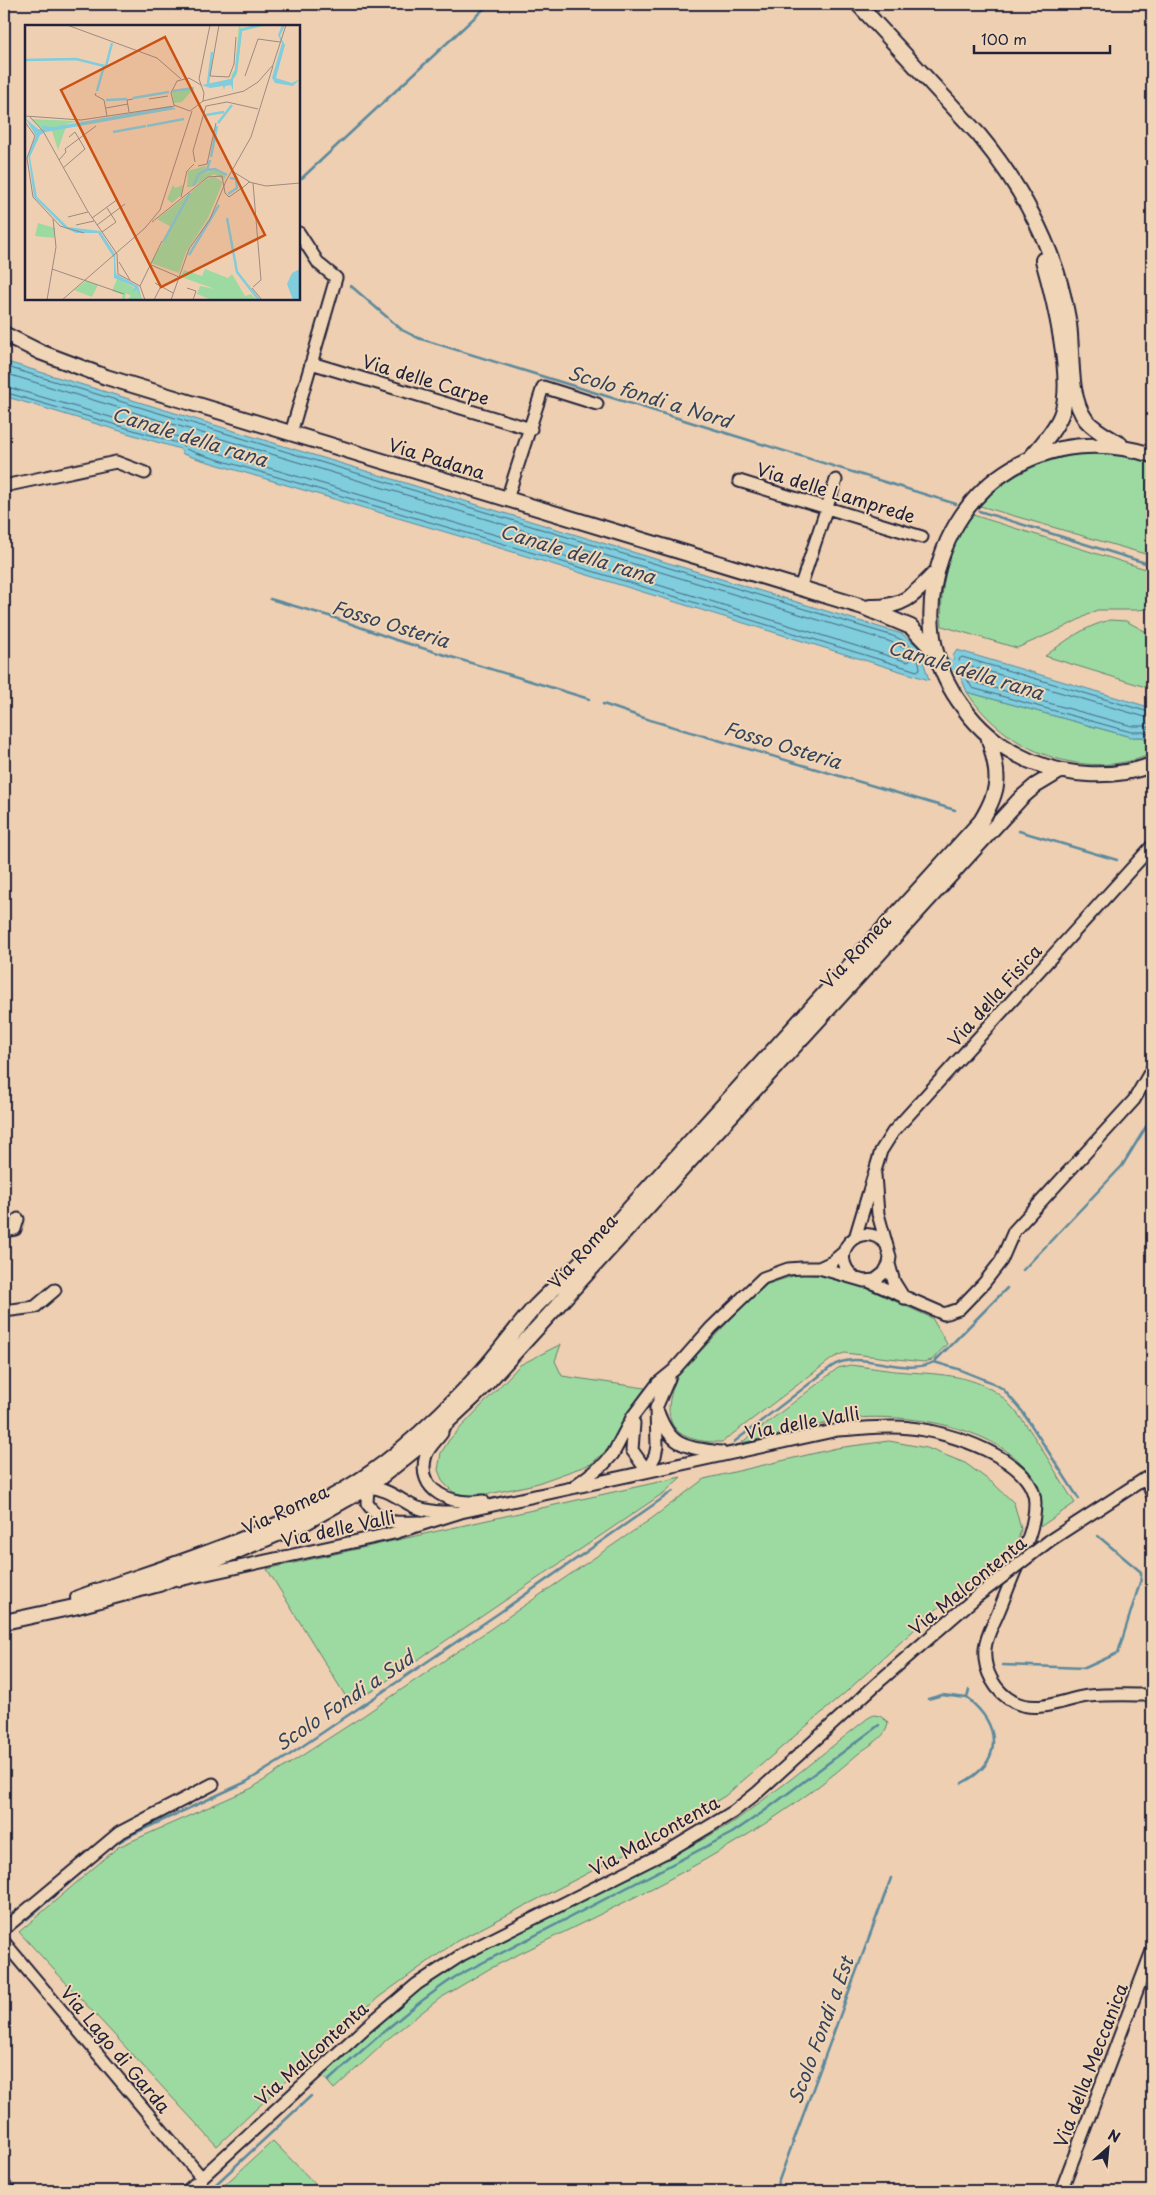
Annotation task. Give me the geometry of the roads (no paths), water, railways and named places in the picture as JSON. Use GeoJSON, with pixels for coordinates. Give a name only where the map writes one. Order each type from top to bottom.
{"type":"FeatureCollection","features":[{"type":"Feature","properties":{"kind":"main road"},"geometry":{"type":"LineString","coordinates":[[858,4],[979,135],[1009,173],[1045,238],[1064,299],[1069,325],[1075,394],[1085,418],[1094,428],[1125,447]]}},
{"type":"Feature","properties":{"kind":"main road"},"geometry":{"type":"LineString","coordinates":[[1027,204],[1051,286],[1060,335],[1064,374],[1061,415],[1032,457]]}},
{"type":"Feature","properties":{"kind":"main road","name":"Via Padana"},"geometry":{"type":"LineString","coordinates":[[4,334],[40,352],[97,374],[863,607]]}},
{"type":"Feature","properties":{"kind":"main road"},"geometry":{"type":"LineString","coordinates":[[1152,455],[1125,447],[1080,445],[1057,449],[1032,457],[1001,475],[976,497],[949,536],[936,571],[930,604],[930,621],[936,653],[951,689],[968,714],[988,735],[1022,757],[1060,771],[1078,774],[1112,774],[1152,764]]}},
{"type":"Feature","properties":{"kind":"main road"},"geometry":{"type":"LineString","coordinates":[[863,607],[895,605],[909,599],[936,571]]}},
{"type":"Feature","properties":{"kind":"main road"},"geometry":{"type":"LineString","coordinates":[[863,607],[911,627],[936,653]]}},
{"type":"Feature","properties":{"kind":"main road","name":"Via Romea"},"geometry":{"type":"LineString","coordinates":[[36,1614],[254,1534],[365,1483],[428,1426],[482,1371],[535,1308],[581,1262],[981,821],[992,804],[998,782],[997,770],[988,735]]}},
{"type":"Feature","properties":{"kind":"main road","name":"Via Romea"},"geometry":{"type":"LineString","coordinates":[[4,1622],[74,1607],[162,1583],[281,1534],[334,1508],[458,1414],[1021,798],[1035,786],[1060,771]]}},
{"type":"Feature","properties":{"kind":"street"},"geometry":{"type":"LineString","coordinates":[[291,433],[336,278],[319,264],[300,235]]}},
{"type":"Feature","properties":{"kind":"street","name":"Via delle Carpe"},"geometry":{"type":"LineString","coordinates":[[312,362],[531,429]]}},
{"type":"Feature","properties":{"kind":"street"},"geometry":{"type":"LineString","coordinates":[[507,499],[543,387],[597,404]]}},
{"type":"Feature","properties":{"kind":"street"},"geometry":{"type":"LineString","coordinates":[[4,486],[116,462],[145,473]]}},
{"type":"Feature","properties":{"kind":"street"},"geometry":{"type":"LineString","coordinates":[[800,588],[836,480]]}},
{"type":"Feature","properties":{"kind":"street","name":"Via delle Lamprede"},"geometry":{"type":"LineString","coordinates":[[739,481],[922,537]]}},
{"type":"Feature","properties":{"kind":"street","name":"Via della Fisica"},"geometry":{"type":"LineString","coordinates":[[820,1268],[832,1262],[844,1252],[849,1242],[855,1238],[881,1151],[893,1132],[1152,846]]}},
{"type":"Feature","properties":{"kind":"street"},"geometry":{"type":"LineString","coordinates":[[573,1487],[604,1464],[613,1454],[642,1403],[658,1383],[674,1370],[711,1328],[763,1278],[788,1269],[820,1268],[868,1281],[944,1314],[959,1309],[1001,1261],[1014,1231],[1134,1100],[1152,1069]]}},
{"type":"Feature","properties":{"kind":"street","name":"Via della Fisica"},"geometry":{"type":"LineString","coordinates":[[875,1175],[878,1214],[889,1253],[889,1264],[894,1282],[904,1298]]}},
{"type":"Feature","properties":{"kind":"street"},"geometry":{"type":"LineString","coordinates":[[4,1230],[15,1229],[18,1219]]}},
{"type":"Feature","properties":{"kind":"street"},"geometry":{"type":"LineString","coordinates":[[855,1238],[869,1235],[885,1243]]}},
{"type":"Feature","properties":{"kind":"street"},"geometry":{"type":"LineString","coordinates":[[844,1252],[844,1266],[854,1277]]}},
{"type":"Feature","properties":{"kind":"street"},"geometry":{"type":"LineString","coordinates":[[868,1281],[881,1276],[889,1264]]}},
{"type":"Feature","properties":{"kind":"street"},"geometry":{"type":"LineString","coordinates":[[4,1311],[35,1307],[55,1290]]}},
{"type":"Feature","properties":{"kind":"street"},"geometry":{"type":"LineString","coordinates":[[642,1403],[635,1418],[632,1440],[635,1456],[647,1471],[657,1446],[656,1408],[664,1387],[674,1370]]}},
{"type":"Feature","properties":{"kind":"street"},"geometry":{"type":"LineString","coordinates":[[656,1408],[664,1428],[677,1443],[690,1448],[730,1453]]}},
{"type":"Feature","properties":{"kind":"street","name":"Via delle Valli"},"geometry":{"type":"LineString","coordinates":[[458,1414],[426,1454],[425,1468],[428,1482],[436,1492],[449,1500],[473,1502],[495,1498],[522,1498]]}},
{"type":"Feature","properties":{"kind":"street","name":"Via delle Valli"},"geometry":{"type":"LineString","coordinates":[[162,1583],[384,1536],[462,1512],[522,1498],[838,1430],[881,1427],[910,1428],[945,1434],[971,1443],[994,1454],[1017,1470],[1030,1485],[1035,1501],[1033,1524],[985,1648],[988,1671],[991,1679],[1000,1691],[1015,1702],[1032,1707],[1089,1696],[1152,1695]]}},
{"type":"Feature","properties":{"kind":"street"},"geometry":{"type":"LineString","coordinates":[[1149,1476],[1152,1494]]}},
{"type":"Feature","properties":{"kind":"street","name":"Via Malcontenta"},"geometry":{"type":"LineString","coordinates":[[187,2191],[364,2028],[436,1970],[485,1943],[670,1850],[733,1812],[974,1598],[1049,1541],[1149,1476]]}},
{"type":"Feature","properties":{"kind":"street","name":"Via delle Valli"},"geometry":{"type":"LineString","coordinates":[[433,1522],[395,1523],[380,1518],[367,1503],[365,1483],[380,1488],[416,1507],[429,1511],[462,1512]]}},
{"type":"Feature","properties":{"kind":"street"},"geometry":{"type":"LineString","coordinates":[[4,1929],[119,1833],[213,1784]]}},
{"type":"Feature","properties":{"kind":"street","name":"Via Lago di Garda"},"geometry":{"type":"LineString","coordinates":[[4,1942],[202,2178]]}},
{"type":"Feature","properties":{"kind":"street","name":"Via della Meccanica"},"geometry":{"type":"LineString","coordinates":[[1061,2191],[1152,1951]]}},
{"type":"Feature","properties":{"kind":"street"},"geometry":{"type":"LineString","coordinates":[[4,2185],[8,2191]]}},
{"type":"Feature","properties":{"kind":"water"},"geometry":{"type":"Polygon","coordinates":[[[4,361],[902,634],[919,647],[929,680],[503,549],[195,458],[183,454],[180,449],[4,396],[4,361]]]}},
{"type":"Feature","properties":{"kind":"water"},"geometry":{"type":"Polygon","coordinates":[[[957,650],[1152,708],[1152,743],[1143,737],[1131,737],[967,692],[954,661],[953,656],[957,650]]]}},
{"type":"Feature","properties":{"kind":"waterway","name":"Scolo fondi a Nord"},"geometry":{"type":"LineString","coordinates":[[302,178],[489,4]]}},
{"type":"Feature","properties":{"kind":"waterway","name":"Scolo fondi a Nord"},"geometry":{"type":"LineString","coordinates":[[351,286],[402,330],[418,338],[956,504]]}},
{"type":"Feature","properties":{"kind":"waterway","name":"Scolo fondi a Nord"},"geometry":{"type":"LineString","coordinates":[[979,511],[1152,565]]}},
{"type":"Feature","properties":{"kind":"waterway","name":"Fosso Osteria"},"geometry":{"type":"LineString","coordinates":[[270,599],[589,699]]}},
{"type":"Feature","properties":{"kind":"waterway","name":"Canale della rana"},"geometry":{"type":"LineString","coordinates":[[909,652],[967,669]]}},
{"type":"Feature","properties":{"kind":"waterway","name":"Fosso Osteria"},"geometry":{"type":"LineString","coordinates":[[603,704],[650,720],[955,810]]}},
{"type":"Feature","properties":{"kind":"waterway","name":"Fosso Osteria"},"geometry":{"type":"LineString","coordinates":[[1019,831],[1117,860]]}},
{"type":"Feature","properties":{"kind":"waterway","name":"Scolo Fondi a Sud"},"geometry":{"type":"LineString","coordinates":[[1023,1270],[1122,1166],[1152,1117]]}},
{"type":"Feature","properties":{"kind":"waterway","name":"Scolo Fondi a Sud"},"geometry":{"type":"LineString","coordinates":[[734,1442],[831,1367],[842,1362],[854,1360],[908,1367],[922,1366],[934,1362],[1007,1288]]}},
{"type":"Feature","properties":{"kind":"waterway","name":"Scolo Fondi a Est"},"geometry":{"type":"LineString","coordinates":[[934,1362],[958,1369],[1003,1389],[1022,1411],[1079,1499]]}},
{"type":"Feature","properties":{"kind":"waterway","name":"Scolo Fondi a Sud"},"geometry":{"type":"LineString","coordinates":[[112,1846],[135,1833],[246,1782],[285,1758],[499,1613],[673,1491]]}},
{"type":"Feature","properties":{"kind":"waterway","name":"Scolo Fondi a Est"},"geometry":{"type":"LineString","coordinates":[[1003,1665],[1085,1668],[1118,1653],[1141,1579],[1141,1572],[1098,1536]]}},
{"type":"Feature","properties":{"kind":"waterway","name":"Scolo Fondi a Est"},"geometry":{"type":"LineString","coordinates":[[928,1699],[942,1695],[967,1698],[969,1690]]}},
{"type":"Feature","properties":{"kind":"waterway","name":"Scolo Fondi a Est"},"geometry":{"type":"LineString","coordinates":[[962,1783],[985,1765],[991,1754],[993,1743],[992,1732],[987,1720],[967,1698]]}},
{"type":"Feature","properties":{"kind":"waterway"},"geometry":{"type":"LineString","coordinates":[[328,2081],[405,2014],[455,1977],[732,1833],[879,1725]]}},
{"type":"Feature","properties":{"kind":"waterway","name":"Scolo Fondi a Sud"},"geometry":{"type":"LineString","coordinates":[[26,1920],[91,1864]]}},
{"type":"Feature","properties":{"kind":"waterway","name":"Scolo Fondi a Est"},"geometry":{"type":"LineString","coordinates":[[775,2191],[891,1878]]}},
{"type":"Feature","properties":{"kind":"waterway"},"geometry":{"type":"LineString","coordinates":[[214,2186],[311,2096]]}}]}
